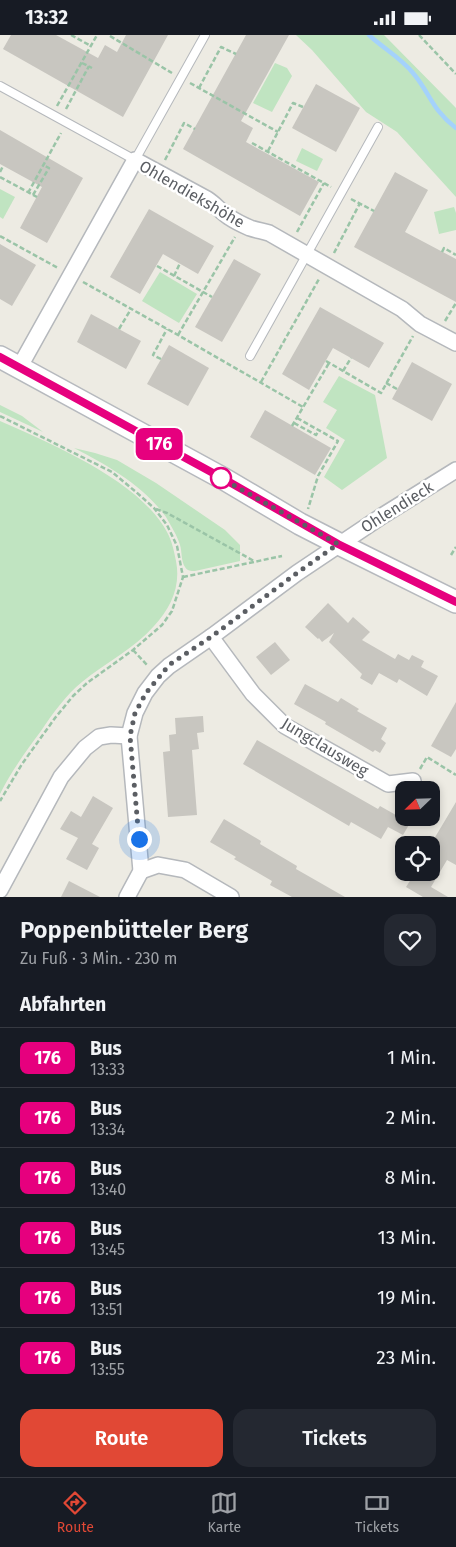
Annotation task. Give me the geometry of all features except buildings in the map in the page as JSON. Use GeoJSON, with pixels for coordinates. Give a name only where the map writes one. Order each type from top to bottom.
{"type":"FeatureCollection","features":[{"type":"Feature","properties":{"kind":"main road"},"geometry":{"type":"LineString","coordinates":[[0,357],[224,479],[300,524],[456,602]]}},
{"type":"Feature","properties":{"kind":"street","name":"Ohlendiekshöhe"},"geometry":{"type":"LineString","coordinates":[[20,368],[135,160],[207,199],[217,205],[226,215],[251,229],[259,229],[269,233],[402,309],[420,324],[456,343]]}},
{"type":"Feature","properties":{"kind":"street","name":"Ohlendieck"},"geometry":{"type":"LineString","coordinates":[[141,871],[130,736],[135,713],[158,676],[169,665],[211,637],[338,544],[456,469]]}},
{"type":"Feature","properties":{"kind":"street","name":"Jungclausweg"},"geometry":{"type":"LineString","coordinates":[[211,637],[253,694],[285,726],[388,784],[395,783]]}},
{"type":"Feature","properties":{"kind":"street"},"geometry":{"type":"LineString","coordinates":[[0,891],[61,777],[85,748],[99,737],[111,735],[130,736]]}},
{"type":"Feature","properties":{"kind":"street"},"geometry":{"type":"LineString","coordinates":[[127,897],[141,871],[158,865],[185,870],[231,897]]}},
{"type":"Feature","properties":{"kind":"lane"},"geometry":{"type":"LineString","coordinates":[[0,86],[135,160],[205,35]]}},
{"type":"Feature","properties":{"kind":"lane"},"geometry":{"type":"LineString","coordinates":[[250,356],[378,127]]}},
{"type":"Feature","properties":{"kind":"path"},"geometry":{"type":"LineString","coordinates":[[71,35],[91,46]]}},
{"type":"Feature","properties":{"kind":"path"},"geometry":{"type":"LineString","coordinates":[[52,114],[97,35]]}},
{"type":"Feature","properties":{"kind":"path"},"geometry":{"type":"LineString","coordinates":[[109,35],[278,132]]}},
{"type":"Feature","properties":{"kind":"path"},"geometry":{"type":"LineString","coordinates":[[419,35],[456,74]]}},
{"type":"Feature","properties":{"kind":"path"},"geometry":{"type":"LineString","coordinates":[[199,88],[221,47],[236,54]]}},
{"type":"Feature","properties":{"kind":"path"},"geometry":{"type":"LineString","coordinates":[[28,193],[90,67],[82,63]]}},
{"type":"Feature","properties":{"kind":"path"},"geometry":{"type":"LineString","coordinates":[[268,152],[293,103],[303,107]]}},
{"type":"Feature","properties":{"kind":"path"},"geometry":{"type":"LineString","coordinates":[[158,173],[184,123],[195,129]]}},
{"type":"Feature","properties":{"kind":"path"},"geometry":{"type":"LineString","coordinates":[[252,143],[374,211]]}},
{"type":"Feature","properties":{"kind":"path"},"geometry":{"type":"LineString","coordinates":[[0,177],[35,196],[48,168],[43,165]]}},
{"type":"Feature","properties":{"kind":"path"},"geometry":{"type":"LineString","coordinates":[[0,172],[4,166]]}},
{"type":"Feature","properties":{"kind":"path"},"geometry":{"type":"LineString","coordinates":[[290,246],[324,183]]}},
{"type":"Feature","properties":{"kind":"path"},"geometry":{"type":"LineString","coordinates":[[260,382],[360,203]]}},
{"type":"Feature","properties":{"kind":"path"},"geometry":{"type":"LineString","coordinates":[[178,335],[242,224]]}},
{"type":"Feature","properties":{"kind":"path"},"geometry":{"type":"LineString","coordinates":[[0,236],[303,407]]}},
{"type":"Feature","properties":{"kind":"path"},"geometry":{"type":"LineString","coordinates":[[442,252],[444,248],[456,255]]}},
{"type":"Feature","properties":{"kind":"path"},"geometry":{"type":"LineString","coordinates":[[174,275],[180,263]]}},
{"type":"Feature","properties":{"kind":"path"},"geometry":{"type":"LineString","coordinates":[[156,266],[212,297]]}},
{"type":"Feature","properties":{"kind":"path"},"geometry":{"type":"LineString","coordinates":[[437,333],[456,303]]}},
{"type":"Feature","properties":{"kind":"path"},"geometry":{"type":"LineString","coordinates":[[119,329],[131,309]]}},
{"type":"Feature","properties":{"kind":"path"},"geometry":{"type":"LineString","coordinates":[[319,430],[316,435],[293,425],[328,362],[381,393],[420,324]]}},
{"type":"Feature","properties":{"kind":"path"},"geometry":{"type":"LineString","coordinates":[[161,359],[153,355],[167,329]]}},
{"type":"Feature","properties":{"kind":"path"},"geometry":{"type":"LineString","coordinates":[[343,371],[351,358]]}},
{"type":"Feature","properties":{"kind":"path"},"geometry":{"type":"LineString","coordinates":[[386,383],[397,389]]}},
{"type":"Feature","properties":{"kind":"path"},"geometry":{"type":"LineString","coordinates":[[0,416],[112,472],[154,508],[167,525],[176,546],[183,577],[172,611],[162,625],[73,696],[22,764],[0,801]]}},
{"type":"Feature","properties":{"kind":"path"},"geometry":{"type":"LineString","coordinates":[[297,418],[338,441],[318,476],[310,505],[300,524]]}},
{"type":"Feature","properties":{"kind":"path"},"geometry":{"type":"LineString","coordinates":[[154,508],[167,513],[254,561]]}},
{"type":"Feature","properties":{"kind":"path"},"geometry":{"type":"LineString","coordinates":[[451,555],[456,547]]}},
{"type":"Feature","properties":{"kind":"path"},"geometry":{"type":"LineString","coordinates":[[183,577],[282,556]]}},
{"type":"Feature","properties":{"kind":"path"},"geometry":{"type":"LineString","coordinates":[[133,650],[158,676]]}},
{"type":"Feature","properties":{"kind":"path"},"geometry":{"type":"LineString","coordinates":[[413,781],[427,757],[456,775]]}},
{"type":"Feature","properties":{"kind":"green space"},"geometry":{"type":"Polygon","coordinates":[[[296,35],[384,35],[456,108],[456,197],[397,132],[366,112],[312,50],[296,35]]]}},
{"type":"Feature","properties":{"kind":"green space"},"geometry":{"type":"Polygon","coordinates":[[[275,63],[287,68],[292,76],[272,112],[253,103],[275,63]]]}},
{"type":"Feature","properties":{"kind":"green space"},"geometry":{"type":"Polygon","coordinates":[[[302,148],[323,159],[317,171],[296,161],[302,148]]]}},
{"type":"Feature","properties":{"kind":"green space"},"geometry":{"type":"Polygon","coordinates":[[[0,189],[15,197],[3,219],[0,217],[0,189]]]}},
{"type":"Feature","properties":{"kind":"green space"},"geometry":{"type":"Polygon","coordinates":[[[454,207],[456,230],[439,234],[434,212],[454,207]]]}},
{"type":"Feature","properties":{"kind":"green space"},"geometry":{"type":"Polygon","coordinates":[[[160,272],[197,294],[179,323],[142,301],[160,272]]]}},
{"type":"Feature","properties":{"kind":"green space"},"geometry":{"type":"Polygon","coordinates":[[[339,376],[375,395],[387,458],[342,490],[324,477],[345,440],[326,428],[337,410],[323,402],[339,376]]]}},
{"type":"Feature","properties":{"kind":"green space"},"geometry":{"type":"Polygon","coordinates":[[[0,405],[22,416],[43,432],[0,412],[0,405]]]}},
{"type":"Feature","properties":{"kind":"green space"},"geometry":{"type":"Polygon","coordinates":[[[0,421],[93,466],[137,496],[154,514],[167,532],[173,546],[177,579],[170,604],[160,619],[138,642],[91,675],[65,698],[24,754],[0,794],[0,421]]]}},
{"type":"Feature","properties":{"kind":"green space"},"geometry":{"type":"Polygon","coordinates":[[[74,448],[117,460],[156,483],[225,530],[240,545],[240,561],[195,571],[187,569],[183,562],[181,547],[177,538],[166,517],[157,506],[124,477],[74,448]]]}},
{"type":"Feature","properties":{"kind":"waterway"},"geometry":{"type":"LineString","coordinates":[[369,35],[408,68],[419,80],[436,108],[456,128]]}},
{"type":"Feature","properties":{"kind":"bus line","name":"176"},"geometry":{"type":"LineString","coordinates":[[0,357],[224,479],[300,524],[456,602]]}},
{"type":"Feature","properties":{"kind":"route"},"geometry":{"type":"LineString","coordinates":[[139,839],[130,736],[135,713],[146,693],[158,676],[169,665],[211,637],[338,544],[221,478]]}}]}
